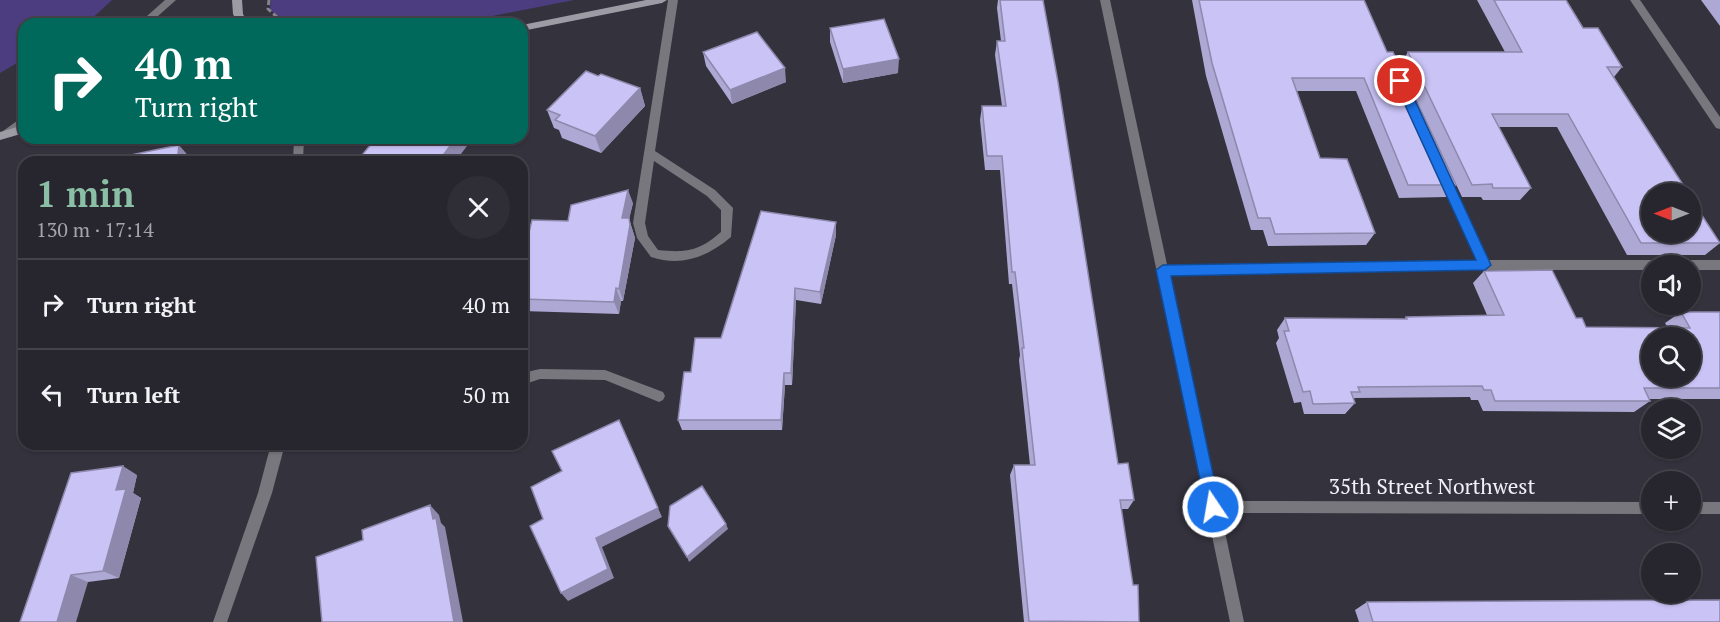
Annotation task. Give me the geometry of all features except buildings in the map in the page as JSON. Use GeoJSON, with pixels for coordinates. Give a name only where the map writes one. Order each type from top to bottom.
{"type":"FeatureCollection","features":[{"type":"Feature","properties":{"kind":"main road"},"geometry":{"type":"LineString","coordinates":[[237,0],[240,18]]}},
{"type":"Feature","properties":{"kind":"main road"},"geometry":{"type":"LineString","coordinates":[[528,27],[662,0]]}},
{"type":"Feature","properties":{"kind":"main road"},"geometry":{"type":"LineString","coordinates":[[3,135],[18,131]]}},
{"type":"Feature","properties":{"kind":"street"},"geometry":{"type":"LineString","coordinates":[[149,18],[171,0]]}},
{"type":"Feature","properties":{"kind":"street"},"geometry":{"type":"LineString","coordinates":[[649,152],[711,192],[727,208],[727,234],[706,252],[683,257],[656,254],[643,238],[639,224],[649,152],[673,0]]}},
{"type":"Feature","properties":{"kind":"street"},"geometry":{"type":"LineString","coordinates":[[1105,0],[1237,622]]}},
{"type":"Feature","properties":{"kind":"street"},"geometry":{"type":"LineString","coordinates":[[1635,0],[1720,124]]}},
{"type":"Feature","properties":{"kind":"street"},"geometry":{"type":"LineString","coordinates":[[3,135],[18,124]]}},
{"type":"Feature","properties":{"kind":"street"},"geometry":{"type":"LineString","coordinates":[[1440,169],[1485,265]]}},
{"type":"Feature","properties":{"kind":"street"},"geometry":{"type":"LineString","coordinates":[[1163,270],[1485,265],[1720,265]]}},
{"type":"Feature","properties":{"kind":"street"},"geometry":{"type":"LineString","coordinates":[[528,377],[540,374],[605,375],[659,396]]}},
{"type":"Feature","properties":{"kind":"street"},"geometry":{"type":"LineString","coordinates":[[220,622],[265,494],[276,450]]}},
{"type":"Feature","properties":{"kind":"street","name":"35th Street Northwest"},"geometry":{"type":"LineString","coordinates":[[1213,507],[1641,508]]}},
{"type":"Feature","properties":{"kind":"street"},"geometry":{"type":"LineString","coordinates":[[1701,508],[1720,508]]}},
{"type":"Feature","properties":{"kind":"path"},"geometry":{"type":"LineString","coordinates":[[269,0],[268,9],[278,18]]}},
{"type":"Feature","properties":{"kind":"shaded area"},"geometry":{"type":"Polygon","coordinates":[[[0,0],[112,0],[92,18],[18,18],[18,62],[0,73],[0,0]]]}},
{"type":"Feature","properties":{"kind":"shaded area"},"geometry":{"type":"Polygon","coordinates":[[[271,0],[574,0],[482,18],[281,18],[270,10],[271,0]]]}},
{"type":"Feature","properties":{"kind":"route"},"geometry":{"type":"LineString","coordinates":[[1213,507],[1163,270],[1485,265],[1400,81]]}}]}
